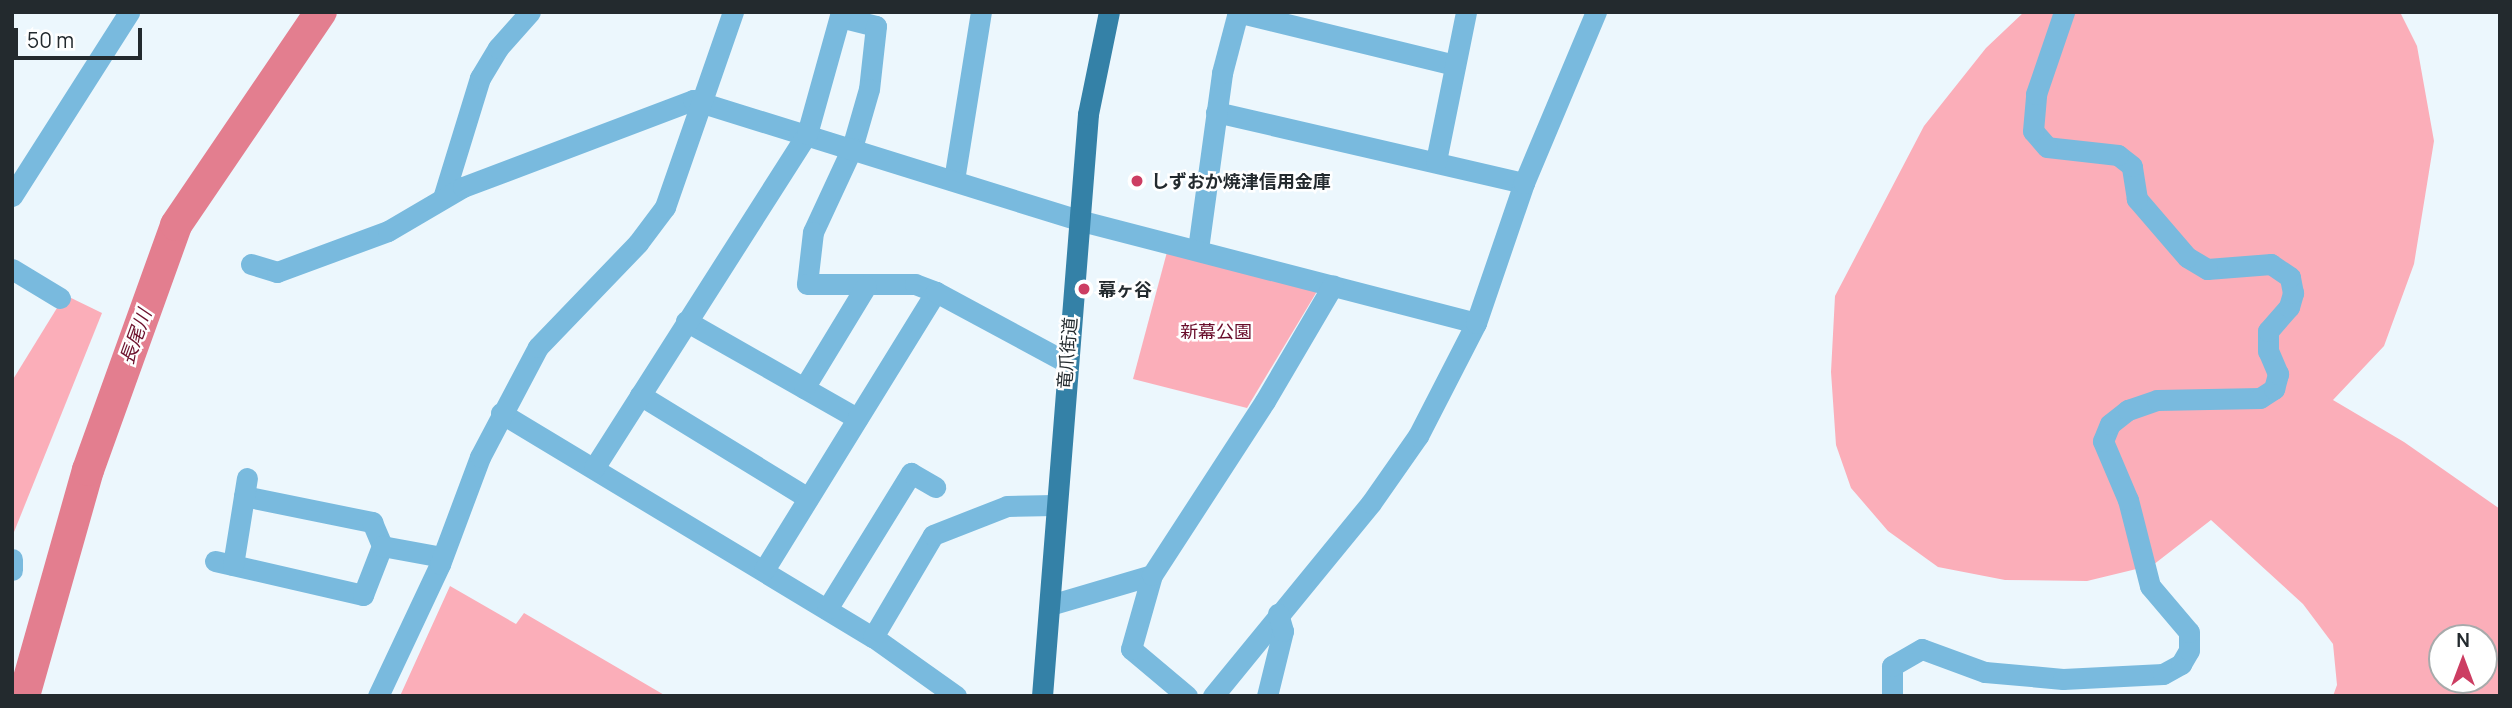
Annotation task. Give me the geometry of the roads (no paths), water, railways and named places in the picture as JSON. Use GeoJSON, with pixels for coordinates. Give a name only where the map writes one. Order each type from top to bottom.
{"type":"FeatureCollection","features":[{"type":"Feature","properties":{"kind":"main road","name":"竜爪街道"},"geometry":{"type":"LineString","coordinates":[[1042,696],[1050,605],[1054,505],[1088,114],[1109,12]]}},
{"type":"Feature","properties":{"kind":"street"},"geometry":{"type":"LineString","coordinates":[[12,196],[129,12]]}},
{"type":"Feature","properties":{"kind":"street"},"geometry":{"type":"LineString","coordinates":[[443,198],[480,78],[498,48],[530,12]]}},
{"type":"Feature","properties":{"kind":"street"},"geometry":{"type":"LineString","coordinates":[[378,696],[442,557],[501,413],[538,347],[638,243],[665,207],[733,12]]}},
{"type":"Feature","properties":{"kind":"street"},"geometry":{"type":"LineString","coordinates":[[954,180],[981,12]]}},
{"type":"Feature","properties":{"kind":"street"},"geometry":{"type":"LineString","coordinates":[[1198,249],[1216,112],[1237,12],[1455,65]]}},
{"type":"Feature","properties":{"kind":"street"},"geometry":{"type":"LineString","coordinates":[[1436,161],[1466,12]]}},
{"type":"Feature","properties":{"kind":"street"},"geometry":{"type":"LineString","coordinates":[[1213,696],[1371,503],[1418,436],[1476,323],[1524,183],[1596,12]]}},
{"type":"Feature","properties":{"kind":"street"},"geometry":{"type":"LineString","coordinates":[[1892,696],[1892,666],[1922,649],[1984,672],[2063,679],[2163,674],[2181,664],[2189,650],[2189,632],[2150,586],[2128,500],[2103,441],[2110,424],[2128,410],[2157,400],[2260,398],[2274,388],[2278,373],[2267,351],[2267,331],[2288,307],[2293,293],[2290,277],[2271,264],[2207,269],[2187,257],[2137,199],[2132,166],[2118,155],[2047,147],[2033,131],[2036,94],[2064,12]]}},
{"type":"Feature","properties":{"kind":"street"},"geometry":{"type":"LineString","coordinates":[[594,468],[807,134],[841,15],[876,26],[869,89],[852,148],[813,232],[807,284],[915,284],[936,292],[1066,362]]}},
{"type":"Feature","properties":{"kind":"street"},"geometry":{"type":"LineString","coordinates":[[251,264],[277,271],[387,231],[463,187],[680,105],[704,101],[1078,220],[1476,323]]}},
{"type":"Feature","properties":{"kind":"street"},"geometry":{"type":"LineString","coordinates":[[1216,112],[1524,183]]}},
{"type":"Feature","properties":{"kind":"street"},"geometry":{"type":"LineString","coordinates":[[12,269],[60,298]]}},
{"type":"Feature","properties":{"kind":"street"},"geometry":{"type":"LineString","coordinates":[[1186,696],[1131,649],[1152,575],[1265,401],[1333,285]]}},
{"type":"Feature","properties":{"kind":"street"},"geometry":{"type":"LineString","coordinates":[[804,388],[866,286]]}},
{"type":"Feature","properties":{"kind":"street"},"geometry":{"type":"LineString","coordinates":[[764,570],[936,292]]}},
{"type":"Feature","properties":{"kind":"street"},"geometry":{"type":"LineString","coordinates":[[686,321],[857,418]]}},
{"type":"Feature","properties":{"kind":"street"},"geometry":{"type":"LineString","coordinates":[[640,395],[808,498]]}},
{"type":"Feature","properties":{"kind":"street"},"geometry":{"type":"LineString","coordinates":[[501,413],[873,636],[947,693]]}},
{"type":"Feature","properties":{"kind":"street"},"geometry":{"type":"LineString","coordinates":[[827,609],[911,473],[935,487]]}},
{"type":"Feature","properties":{"kind":"street"},"geometry":{"type":"LineString","coordinates":[[245,487],[372,522],[382,546],[363,595],[224,563],[245,487]]}},
{"type":"Feature","properties":{"kind":"street"},"geometry":{"type":"LineString","coordinates":[[873,636],[933,535],[1007,506],[1054,505]]}},
{"type":"Feature","properties":{"kind":"street"},"geometry":{"type":"LineString","coordinates":[[382,546],[442,557]]}},
{"type":"Feature","properties":{"kind":"street"},"geometry":{"type":"LineString","coordinates":[[12,559],[12,570]]}},
{"type":"Feature","properties":{"kind":"street"},"geometry":{"type":"LineString","coordinates":[[1050,605],[1152,575]]}},
{"type":"Feature","properties":{"kind":"street"},"geometry":{"type":"LineString","coordinates":[[1267,696],[1283,631],[1279,614]]}},
{"type":"Feature","properties":{"kind":"waterway","name":"長尾川"},"geometry":{"type":"LineString","coordinates":[[24,696],[88,470],[176,225],[321,12]]}},
{"type":"Feature","properties":{"kind":"place","name":"しずおか焼津信用金庫"},"geometry":{"type":"Point","coordinates":[1137,181]}},
{"type":"Feature","properties":{"kind":"place","name":"幕ヶ谷"},"geometry":{"type":"Point","coordinates":[1084,289]}},
{"type":"Feature","properties":{"kind":"park label","name":"新幕公園"},"geometry":{"type":"Point","coordinates":[1216,331]}}]}
